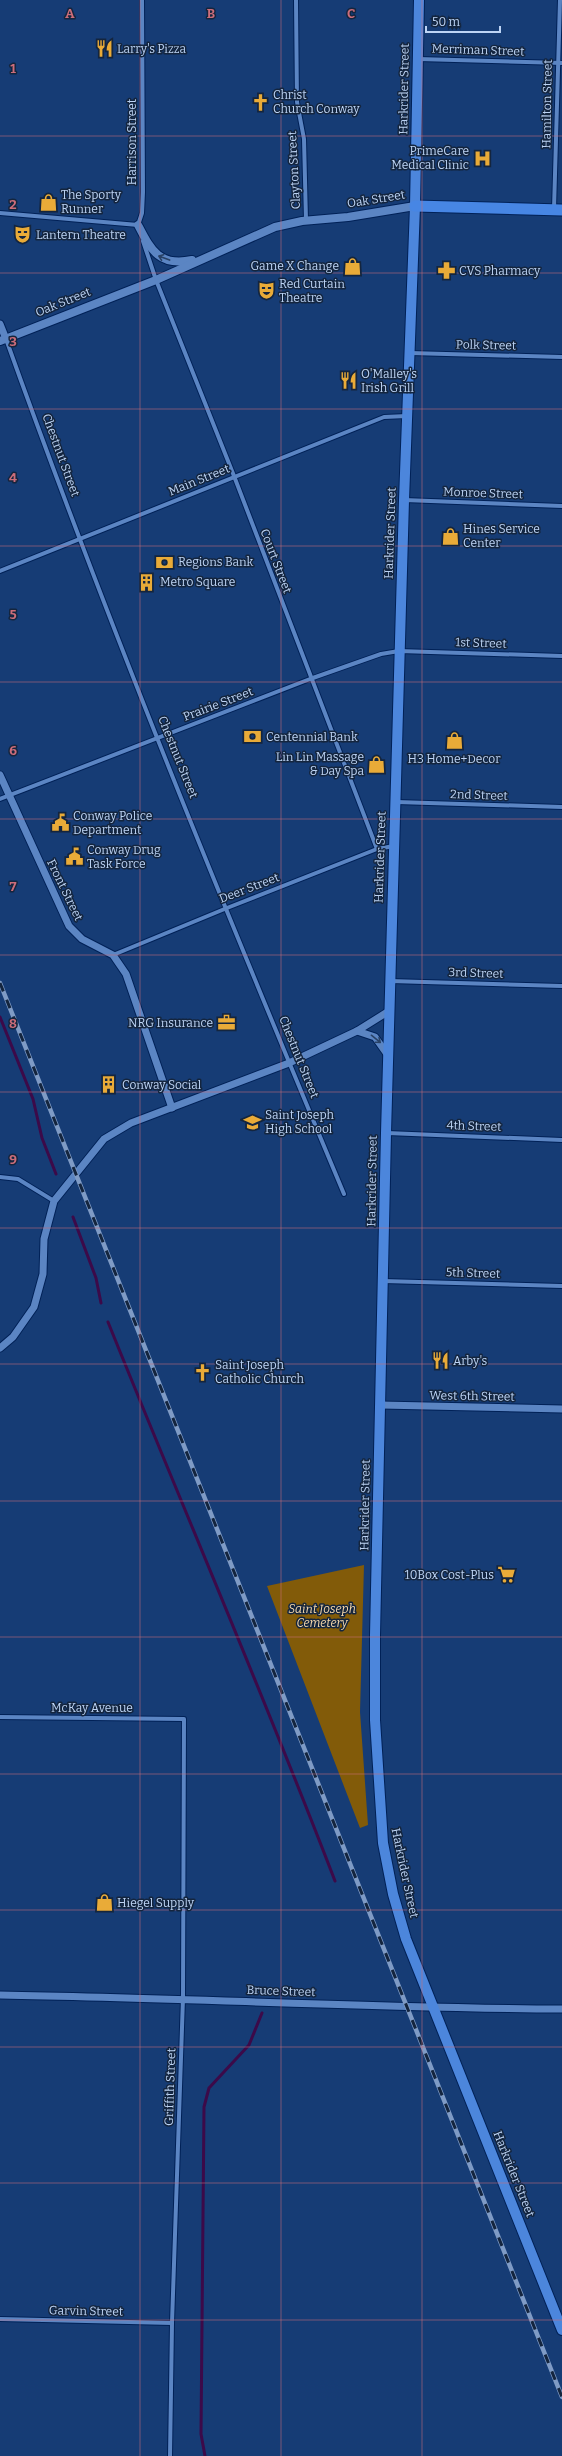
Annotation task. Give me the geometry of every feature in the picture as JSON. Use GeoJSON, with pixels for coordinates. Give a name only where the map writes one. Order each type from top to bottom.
{"type":"FeatureCollection","features":[{"type":"Feature","properties":{"kind":"highway","name":"Oak Street"},"geometry":{"type":"LineString","coordinates":[[415,206],[558,209]]}},
{"type":"Feature","properties":{"kind":"main road","name":"Harkrider Street"},"geometry":{"type":"LineString","coordinates":[[419,0],[415,206],[399,651],[386,1133],[375,1635],[375,1720],[378,1786],[383,1843],[406,1939],[432,2008],[562,2330]]}},
{"type":"Feature","properties":{"kind":"main road","name":"Oak Street"},"geometry":{"type":"LineString","coordinates":[[3,340],[156,280],[271,228],[306,220],[348,217],[415,206]]}},
{"type":"Feature","properties":{"kind":"main road","name":"Oak Street"},"geometry":{"type":"LineString","coordinates":[[138,225],[152,250],[158,256],[184,262],[202,258]]}},
{"type":"Feature","properties":{"kind":"street","name":"Harrison Street"},"geometry":{"type":"LineString","coordinates":[[138,225],[142,213],[143,192],[142,0]]}},
{"type":"Feature","properties":{"kind":"street","name":"Clayton Street"},"geometry":{"type":"LineString","coordinates":[[296,0],[297,102],[304,139],[306,220]]}},
{"type":"Feature","properties":{"kind":"street","name":"Hamilton Street"},"geometry":{"type":"LineString","coordinates":[[558,209],[560,0]]}},
{"type":"Feature","properties":{"kind":"street","name":"Merriman Street"},"geometry":{"type":"LineString","coordinates":[[418,59],[560,63]]}},
{"type":"Feature","properties":{"kind":"street"},"geometry":{"type":"LineString","coordinates":[[0,213],[6,215],[138,225],[156,280]]}},
{"type":"Feature","properties":{"kind":"street"},"geometry":{"type":"LineString","coordinates":[[0,217],[6,215]]}},
{"type":"Feature","properties":{"kind":"street","name":"Court Street"},"geometry":{"type":"LineString","coordinates":[[156,280],[234,476],[310,679],[377,849]]}},
{"type":"Feature","properties":{"kind":"street","name":"Chestnut Street"},"geometry":{"type":"LineString","coordinates":[[0,324],[3,340],[80,540],[226,908],[344,1194]]}},
{"type":"Feature","properties":{"kind":"street","name":"Polk Street"},"geometry":{"type":"LineString","coordinates":[[409,353],[562,356]]}},
{"type":"Feature","properties":{"kind":"street","name":"Main Street"},"geometry":{"type":"LineString","coordinates":[[0,571],[387,416],[407,416]]}},
{"type":"Feature","properties":{"kind":"street","name":"Monroe Street"},"geometry":{"type":"LineString","coordinates":[[404,500],[562,506]]}},
{"type":"Feature","properties":{"kind":"street","name":"Prairie Street"},"geometry":{"type":"LineString","coordinates":[[0,799],[310,679],[381,654],[399,651]]}},
{"type":"Feature","properties":{"kind":"street","name":"1st Street"},"geometry":{"type":"LineString","coordinates":[[399,651],[562,656]]}},
{"type":"Feature","properties":{"kind":"street","name":"Front Street"},"geometry":{"type":"LineString","coordinates":[[0,775],[8,796],[69,926],[82,939],[113,955]]}},
{"type":"Feature","properties":{"kind":"street","name":"2nd Street"},"geometry":{"type":"LineString","coordinates":[[395,802],[562,807]]}},
{"type":"Feature","properties":{"kind":"street","name":"Deer Street"},"geometry":{"type":"LineString","coordinates":[[113,955],[226,908],[377,849],[394,846]]}},
{"type":"Feature","properties":{"kind":"street"},"geometry":{"type":"LineString","coordinates":[[113,955],[129,981],[172,1108]]}},
{"type":"Feature","properties":{"kind":"street","name":"3rd Street"},"geometry":{"type":"LineString","coordinates":[[390,981],[562,986]]}},
{"type":"Feature","properties":{"kind":"street"},"geometry":{"type":"LineString","coordinates":[[0,1348],[13,1337],[34,1307],[43,1274],[44,1239],[54,1201],[104,1139],[131,1123],[290,1062],[357,1031],[389,1011]]}},
{"type":"Feature","properties":{"kind":"street"},"geometry":{"type":"LineString","coordinates":[[357,1031],[370,1034],[378,1040],[388,1055]]}},
{"type":"Feature","properties":{"kind":"street","name":"4th Street"},"geometry":{"type":"LineString","coordinates":[[386,1133],[562,1140]]}},
{"type":"Feature","properties":{"kind":"street"},"geometry":{"type":"LineString","coordinates":[[0,1177],[18,1179],[54,1201]]}},
{"type":"Feature","properties":{"kind":"street","name":"5th Street"},"geometry":{"type":"LineString","coordinates":[[383,1281],[562,1286]]}},
{"type":"Feature","properties":{"kind":"street","name":"West 6th Street"},"geometry":{"type":"LineString","coordinates":[[381,1405],[562,1409]]}},
{"type":"Feature","properties":{"kind":"street","name":"McKay Avenue"},"geometry":{"type":"LineString","coordinates":[[0,1717],[184,1718]]}},
{"type":"Feature","properties":{"kind":"street","name":"Griffith Street"},"geometry":{"type":"LineString","coordinates":[[170,2456],[172,2323],[183,1998],[184,1718]]}},
{"type":"Feature","properties":{"kind":"street","name":"Bruce Street"},"geometry":{"type":"LineString","coordinates":[[0,1995],[183,1998],[432,2008],[562,2009]]}},
{"type":"Feature","properties":{"kind":"street","name":"Garvin Street"},"geometry":{"type":"LineString","coordinates":[[0,2319],[172,2323]]}},
{"type":"Feature","properties":{"kind":"green space","name":"Saint Joseph Cemetery"},"geometry":{"type":"Polygon","coordinates":[[[364,1565],[360,1712],[368,1825],[360,1828],[267,1586],[364,1565]]]}},
{"type":"Feature","properties":{"kind":"waterway"},"geometry":{"type":"LineString","coordinates":[[0,1017],[33,1099],[42,1138],[56,1174]]}},
{"type":"Feature","properties":{"kind":"waterway"},"geometry":{"type":"LineString","coordinates":[[73,1217],[96,1278],[101,1303]]}},
{"type":"Feature","properties":{"kind":"waterway"},"geometry":{"type":"LineString","coordinates":[[108,1322],[308,1811],[335,1881]]}},
{"type":"Feature","properties":{"kind":"waterway"},"geometry":{"type":"LineString","coordinates":[[205,2456],[201,2434],[204,2107],[209,2088],[249,2045],[262,2013]]}},
{"type":"Feature","properties":{"kind":"railway"},"geometry":{"type":"LineString","coordinates":[[0,983],[562,2397]]}},
{"type":"Feature","properties":{"kind":"place","name":"Larry's Pizza"},"geometry":{"type":"Point","coordinates":[104,49]}},
{"type":"Feature","properties":{"kind":"place","name":"Christ Church Conway"},"geometry":{"type":"Point","coordinates":[260,102]}},
{"type":"Feature","properties":{"kind":"place","name":"PrimeCare Medical Clinic"},"geometry":{"type":"Point","coordinates":[482,158]}},
{"type":"Feature","properties":{"kind":"place","name":"The Sporty Runner"},"geometry":{"type":"Point","coordinates":[48,202]}},
{"type":"Feature","properties":{"kind":"place","name":"Lantern Theatre"},"geometry":{"type":"Point","coordinates":[23,235]}},
{"type":"Feature","properties":{"kind":"place","name":"Game X Change"},"geometry":{"type":"Point","coordinates":[352,266]}},
{"type":"Feature","properties":{"kind":"place","name":"CVS Pharmacy"},"geometry":{"type":"Point","coordinates":[446,271]}},
{"type":"Feature","properties":{"kind":"place","name":"Red Curtain Theatre"},"geometry":{"type":"Point","coordinates":[266,291]}},
{"type":"Feature","properties":{"kind":"place","name":"O'Malley's Irish Grill"},"geometry":{"type":"Point","coordinates":[348,381]}},
{"type":"Feature","properties":{"kind":"place","name":"Hines Service Center"},"geometry":{"type":"Point","coordinates":[450,536]}},
{"type":"Feature","properties":{"kind":"place","name":"Regions Bank"},"geometry":{"type":"Point","coordinates":[165,562]}},
{"type":"Feature","properties":{"kind":"place","name":"Metro Square"},"geometry":{"type":"Point","coordinates":[147,582]}},
{"type":"Feature","properties":{"kind":"place","name":"Centennial Bank"},"geometry":{"type":"Point","coordinates":[253,737]}},
{"type":"Feature","properties":{"kind":"place","name":"H3 Home+Decor"},"geometry":{"type":"Point","coordinates":[454,740]}},
{"type":"Feature","properties":{"kind":"place","name":"Lin Lin Massage & Day Spa"},"geometry":{"type":"Point","coordinates":[377,764]}},
{"type":"Feature","properties":{"kind":"place","name":"Conway Police Department"},"geometry":{"type":"Point","coordinates":[60,823]}},
{"type":"Feature","properties":{"kind":"place","name":"Conway Drug Task Force"},"geometry":{"type":"Point","coordinates":[74,857]}},
{"type":"Feature","properties":{"kind":"place","name":"NRG Insurance"},"geometry":{"type":"Point","coordinates":[226,1023]}},
{"type":"Feature","properties":{"kind":"place","name":"Conway Social"},"geometry":{"type":"Point","coordinates":[109,1085]}},
{"type":"Feature","properties":{"kind":"place","name":"Saint Joseph High School"},"geometry":{"type":"Point","coordinates":[252,1122]}},
{"type":"Feature","properties":{"kind":"place","name":"Arby's"},"geometry":{"type":"Point","coordinates":[440,1361]}},
{"type":"Feature","properties":{"kind":"place","name":"Saint Joseph Catholic Church"},"geometry":{"type":"Point","coordinates":[202,1372]}},
{"type":"Feature","properties":{"kind":"place","name":"10Box Cost-Plus"},"geometry":{"type":"Point","coordinates":[507,1575]}},
{"type":"Feature","properties":{"kind":"place","name":"Hiegel Supply"},"geometry":{"type":"Point","coordinates":[104,1903]}}]}
